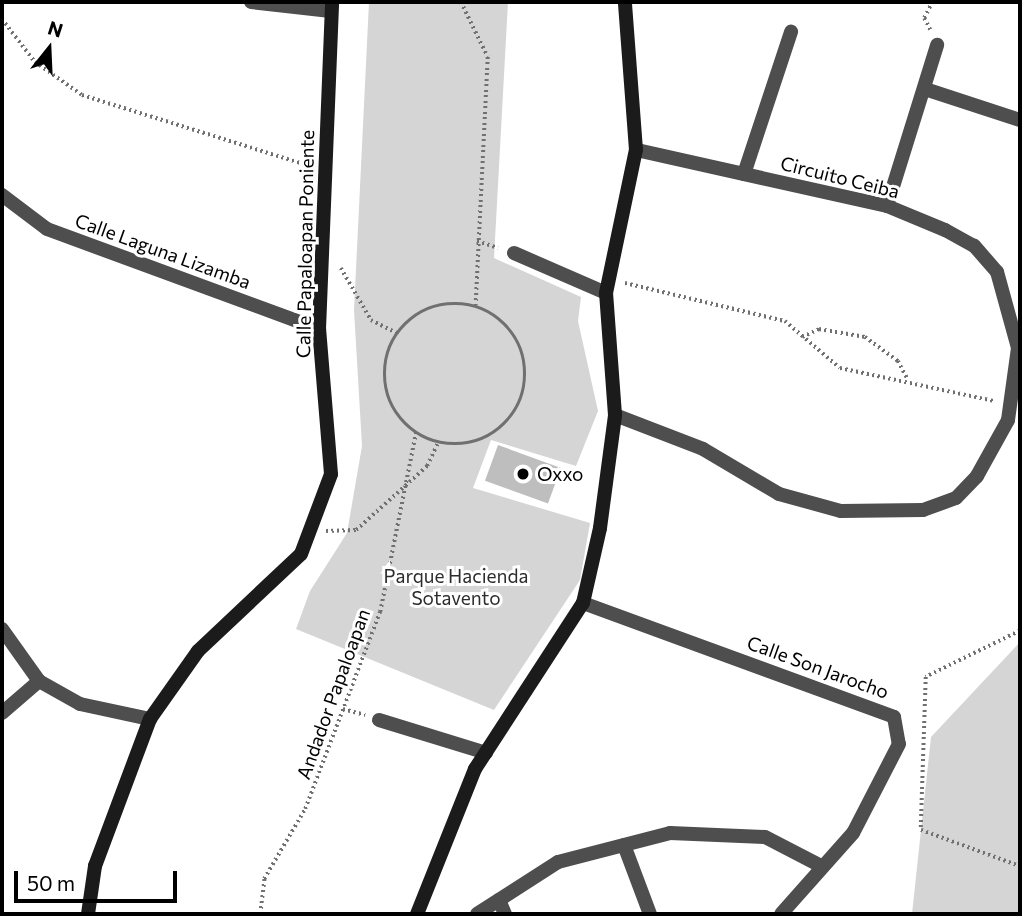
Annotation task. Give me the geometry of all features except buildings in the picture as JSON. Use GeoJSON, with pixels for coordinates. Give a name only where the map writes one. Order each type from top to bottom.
{"type":"FeatureCollection","features":[{"type":"Feature","properties":{"kind":"street"},"geometry":{"type":"LineString","coordinates":[[251,2],[331,6]]}},
{"type":"Feature","properties":{"kind":"street"},"geometry":{"type":"LineString","coordinates":[[417,914],[486,753],[583,603],[615,415],[609,287],[636,150],[625,2]]}},
{"type":"Feature","properties":{"kind":"street","name":"Calle Papaloapan Poniente"},"geometry":{"type":"LineString","coordinates":[[88,914],[95,866],[149,719],[198,651],[301,554],[331,474],[319,329],[331,6]]}},
{"type":"Feature","properties":{"kind":"street"},"geometry":{"type":"LineString","coordinates":[[744,174],[791,32]]}},
{"type":"Feature","properties":{"kind":"street"},"geometry":{"type":"LineString","coordinates":[[887,206],[937,45]]}},
{"type":"Feature","properties":{"kind":"street"},"geometry":{"type":"LineString","coordinates":[[925,89],[1020,120]]}},
{"type":"Feature","properties":{"kind":"street","name":"Circuito Ceiba"},"geometry":{"type":"LineString","coordinates":[[615,415],[703,449],[779,495],[841,511],[923,510],[956,498],[976,476],[1008,421],[1018,348],[997,272],[974,246],[887,206],[636,150]]}},
{"type":"Feature","properties":{"kind":"street","name":"Calle Laguna Lizamba"},"geometry":{"type":"LineString","coordinates":[[2,195],[47,229],[319,329]]}},
{"type":"Feature","properties":{"kind":"street"},"geometry":{"type":"LineString","coordinates":[[514,253],[609,287]]}},
{"type":"Feature","properties":{"kind":"street","name":"Calle Son Jarocho"},"geometry":{"type":"LineString","coordinates":[[583,603],[894,717],[899,744],[868,807],[853,833],[819,865],[781,914]]}},
{"type":"Feature","properties":{"kind":"street"},"geometry":{"type":"LineString","coordinates":[[2,629],[39,681],[80,704],[149,719]]}},
{"type":"Feature","properties":{"kind":"street"},"geometry":{"type":"LineString","coordinates":[[2,713],[39,681]]}},
{"type":"Feature","properties":{"kind":"street"},"geometry":{"type":"LineString","coordinates":[[379,720],[486,753]]}},
{"type":"Feature","properties":{"kind":"street"},"geometry":{"type":"LineString","coordinates":[[478,914],[558,862],[670,833],[765,837],[819,865]]}},
{"type":"Feature","properties":{"kind":"street"},"geometry":{"type":"LineString","coordinates":[[624,845],[650,914]]}},
{"type":"Feature","properties":{"kind":"street"},"geometry":{"type":"LineString","coordinates":[[499,900],[506,914]]}},
{"type":"Feature","properties":{"kind":"path"},"geometry":{"type":"LineString","coordinates":[[461,2],[488,57],[477,306]]}},
{"type":"Feature","properties":{"kind":"path"},"geometry":{"type":"LineString","coordinates":[[932,2],[924,18],[937,45]]}},
{"type":"Feature","properties":{"kind":"path"},"geometry":{"type":"LineString","coordinates":[[2,19],[35,62],[82,95],[326,170]]}},
{"type":"Feature","properties":{"kind":"path"},"geometry":{"type":"LineString","coordinates":[[321,259],[335,260],[371,320],[397,333]]}},
{"type":"Feature","properties":{"kind":"path"},"geometry":{"type":"LineString","coordinates":[[609,287],[785,321],[840,368],[1010,404]]}},
{"type":"Feature","properties":{"kind":"path"},"geometry":{"type":"LineString","coordinates":[[477,306],[514,334],[524,356],[520,404],[486,438],[438,442],[416,432],[399,417],[384,376],[397,333],[432,307],[477,306]]}},
{"type":"Feature","properties":{"kind":"path"},"geometry":{"type":"LineString","coordinates":[[802,337],[819,329],[865,337],[898,361],[909,382]]}},
{"type":"Feature","properties":{"kind":"path","name":"Andador Papaloapan"},"geometry":{"type":"LineString","coordinates":[[260,914],[264,879],[305,809],[380,612],[416,432]]}},
{"type":"Feature","properties":{"kind":"path"},"geometry":{"type":"LineString","coordinates":[[311,527],[356,530],[405,489],[438,442]]}},
{"type":"Feature","properties":{"kind":"path"},"geometry":{"type":"LineString","coordinates":[[1020,631],[926,677],[921,830],[1020,866]]}},
{"type":"Feature","properties":{"kind":"green space","name":"Parque Hacienda Sotavento"},"geometry":{"type":"Polygon","coordinates":[[[369,2],[508,2],[494,258],[581,297],[578,321],[598,411],[576,466],[491,440],[473,488],[590,523],[580,580],[494,710],[296,629],[310,591],[347,533],[362,446],[354,310],[369,2]]]}},
{"type":"Feature","properties":{"kind":"green space"},"geometry":{"type":"Polygon","coordinates":[[[1020,642],[1020,914],[912,914],[931,737],[1020,642]]]}},
{"type":"Feature","properties":{"kind":"place","name":"Oxxo"},"geometry":{"type":"Point","coordinates":[523,474]}}]}
